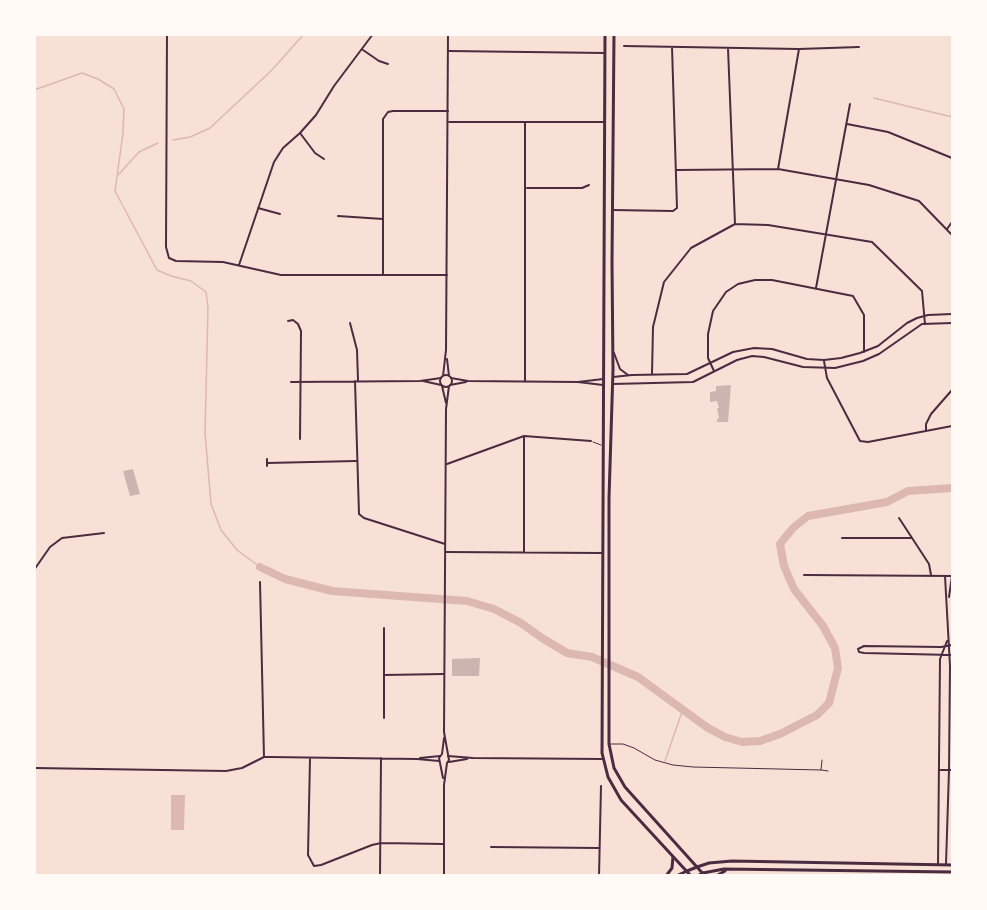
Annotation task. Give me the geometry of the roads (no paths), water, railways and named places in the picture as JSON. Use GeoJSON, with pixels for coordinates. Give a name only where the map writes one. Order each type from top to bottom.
{"type":"FeatureCollection","features":[{"type":"Feature","properties":{"kind":"main road"},"geometry":{"type":"LineString","coordinates":[[605,34],[601,651],[603,759],[608,777],[619,797],[691,876]]}},
{"type":"Feature","properties":{"kind":"main road"},"geometry":{"type":"LineString","coordinates":[[614,34],[609,744],[614,768],[625,787],[704,874]]}},
{"type":"Feature","properties":{"kind":"main road"},"geometry":{"type":"LineString","coordinates":[[603,379],[613,377]]}},
{"type":"Feature","properties":{"kind":"main road"},"geometry":{"type":"LineString","coordinates":[[603,385],[613,384]]}},
{"type":"Feature","properties":{"kind":"main road"},"geometry":{"type":"LineString","coordinates":[[666,876],[672,868],[673,857]]}},
{"type":"Feature","properties":{"kind":"main road"},"geometry":{"type":"LineString","coordinates":[[676,876],[709,863],[726,861],[952,865]]}},
{"type":"Feature","properties":{"kind":"main road"},"geometry":{"type":"LineString","coordinates":[[937,874],[938,864]]}},
{"type":"Feature","properties":{"kind":"main road"},"geometry":{"type":"LineString","coordinates":[[943,874],[946,864]]}},
{"type":"Feature","properties":{"kind":"main road"},"geometry":{"type":"LineString","coordinates":[[697,876],[729,869],[927,874],[952,872]]}},
{"type":"Feature","properties":{"kind":"main road"},"geometry":{"type":"LineString","coordinates":[[716,876],[729,869]]}},
{"type":"Feature","properties":{"kind":"street"},"geometry":{"type":"LineString","coordinates":[[167,34],[167,254],[169,258],[176,261],[239,265],[281,275],[447,275]]}},
{"type":"Feature","properties":{"kind":"street"},"geometry":{"type":"LineString","coordinates":[[239,265],[274,162],[283,148],[316,116],[334,86],[373,34]]}},
{"type":"Feature","properties":{"kind":"street"},"geometry":{"type":"LineString","coordinates":[[444,784],[440,762],[444,732],[446,465],[446,409],[442,377],[446,350],[448,34]]}},
{"type":"Feature","properties":{"kind":"street"},"geometry":{"type":"LineString","coordinates":[[624,46],[799,49],[859,47]]}},
{"type":"Feature","properties":{"kind":"street"},"geometry":{"type":"LineString","coordinates":[[612,210],[673,211],[677,208],[672,47]]}},
{"type":"Feature","properties":{"kind":"street"},"geometry":{"type":"LineString","coordinates":[[728,48],[735,224]]}},
{"type":"Feature","properties":{"kind":"street"},"geometry":{"type":"LineString","coordinates":[[778,169],[799,49]]}},
{"type":"Feature","properties":{"kind":"street"},"geometry":{"type":"LineString","coordinates":[[363,50],[388,64]]}},
{"type":"Feature","properties":{"kind":"street"},"geometry":{"type":"LineString","coordinates":[[448,51],[605,53]]}},
{"type":"Feature","properties":{"kind":"street"},"geometry":{"type":"LineString","coordinates":[[816,288],[850,104]]}},
{"type":"Feature","properties":{"kind":"street"},"geometry":{"type":"LineString","coordinates":[[383,275],[383,119],[388,112],[393,111],[448,111]]}},
{"type":"Feature","properties":{"kind":"street"},"geometry":{"type":"LineString","coordinates":[[449,122],[604,122]]}},
{"type":"Feature","properties":{"kind":"street"},"geometry":{"type":"LineString","coordinates":[[525,122],[525,382]]}},
{"type":"Feature","properties":{"kind":"street"},"geometry":{"type":"LineString","coordinates":[[846,124],[888,132],[952,156]]}},
{"type":"Feature","properties":{"kind":"street"},"geometry":{"type":"LineString","coordinates":[[300,133],[315,153],[324,159]]}},
{"type":"Feature","properties":{"kind":"street"},"geometry":{"type":"LineString","coordinates":[[677,170],[778,169],[869,185],[919,201],[952,235]]}},
{"type":"Feature","properties":{"kind":"street"},"geometry":{"type":"LineString","coordinates":[[526,188],[582,188],[590,185]]}},
{"type":"Feature","properties":{"kind":"street"},"geometry":{"type":"LineString","coordinates":[[258,208],[280,214]]}},
{"type":"Feature","properties":{"kind":"street"},"geometry":{"type":"LineString","coordinates":[[338,216],[383,219]]}},
{"type":"Feature","properties":{"kind":"street"},"geometry":{"type":"LineString","coordinates":[[947,229],[952,222]]}},
{"type":"Feature","properties":{"kind":"street"},"geometry":{"type":"LineString","coordinates":[[652,375],[653,327],[664,282],[691,248],[735,224],[768,225],[872,242],[922,291],[925,324]]}},
{"type":"Feature","properties":{"kind":"street"},"geometry":{"type":"LineString","coordinates":[[714,372],[708,358],[708,334],[713,311],[722,296],[732,288],[745,282],[765,279],[853,296],[864,315],[864,352]]}},
{"type":"Feature","properties":{"kind":"street"},"geometry":{"type":"LineString","coordinates":[[613,377],[687,374],[734,352],[754,348],[772,349],[799,358],[824,360],[864,352],[884,342],[910,321],[924,316],[952,314]]}},
{"type":"Feature","properties":{"kind":"street"},"geometry":{"type":"LineString","coordinates":[[288,321],[293,320],[301,331],[300,439]]}},
{"type":"Feature","properties":{"kind":"street"},"geometry":{"type":"LineString","coordinates":[[350,323],[357,350],[358,514],[364,518],[445,544]]}},
{"type":"Feature","properties":{"kind":"street"},"geometry":{"type":"LineString","coordinates":[[613,384],[690,383],[740,358],[755,356],[799,366],[825,368],[868,359],[889,349],[913,329],[925,324],[952,323]]}},
{"type":"Feature","properties":{"kind":"street"},"geometry":{"type":"LineString","coordinates":[[446,350],[450,377],[446,409]]}},
{"type":"Feature","properties":{"kind":"street"},"geometry":{"type":"LineString","coordinates":[[613,352],[620,369],[628,375]]}},
{"type":"Feature","properties":{"kind":"street"},"geometry":{"type":"LineString","coordinates":[[824,360],[827,378],[860,441],[868,442],[952,426]]}},
{"type":"Feature","properties":{"kind":"street"},"geometry":{"type":"LineString","coordinates":[[291,382],[420,381],[442,377],[468,381],[525,382],[578,382],[603,379]]}},
{"type":"Feature","properties":{"kind":"street"},"geometry":{"type":"LineString","coordinates":[[420,381],[450,386],[468,381]]}},
{"type":"Feature","properties":{"kind":"street"},"geometry":{"type":"LineString","coordinates":[[578,382],[603,385]]}},
{"type":"Feature","properties":{"kind":"street"},"geometry":{"type":"LineString","coordinates":[[926,431],[926,424],[932,414],[952,390]]}},
{"type":"Feature","properties":{"kind":"street"},"geometry":{"type":"LineString","coordinates":[[446,465],[524,436],[591,441]]}},
{"type":"Feature","properties":{"kind":"street"},"geometry":{"type":"LineString","coordinates":[[524,436],[524,552]]}},
{"type":"Feature","properties":{"kind":"street"},"geometry":{"type":"LineString","coordinates":[[267,463],[356,461]]}},
{"type":"Feature","properties":{"kind":"street"},"geometry":{"type":"LineString","coordinates":[[899,518],[930,566],[931,576]]}},
{"type":"Feature","properties":{"kind":"street"},"geometry":{"type":"LineString","coordinates":[[34,570],[50,547],[62,538],[104,533]]}},
{"type":"Feature","properties":{"kind":"street"},"geometry":{"type":"LineString","coordinates":[[842,538],[912,538]]}},
{"type":"Feature","properties":{"kind":"street"},"geometry":{"type":"LineString","coordinates":[[445,552],[602,553]]}},
{"type":"Feature","properties":{"kind":"street"},"geometry":{"type":"LineString","coordinates":[[804,575],[952,576],[948,601]]}},
{"type":"Feature","properties":{"kind":"street"},"geometry":{"type":"LineString","coordinates":[[945,576],[948,601],[948,640],[951,655],[951,770],[946,864]]}},
{"type":"Feature","properties":{"kind":"street"},"geometry":{"type":"LineString","coordinates":[[260,582],[264,757]]}},
{"type":"Feature","properties":{"kind":"street"},"geometry":{"type":"LineString","coordinates":[[384,628],[384,718]]}},
{"type":"Feature","properties":{"kind":"street"},"geometry":{"type":"LineString","coordinates":[[949,646],[864,646],[858,649],[859,652],[864,653],[951,655]]}},
{"type":"Feature","properties":{"kind":"street"},"geometry":{"type":"LineString","coordinates":[[938,864],[940,667],[942,654],[949,646]]}},
{"type":"Feature","properties":{"kind":"street"},"geometry":{"type":"LineString","coordinates":[[940,667],[950,666]]}},
{"type":"Feature","properties":{"kind":"street"},"geometry":{"type":"LineString","coordinates":[[384,675],[444,674]]}},
{"type":"Feature","properties":{"kind":"street"},"geometry":{"type":"LineString","coordinates":[[444,732],[448,755],[444,784],[444,876]]}},
{"type":"Feature","properties":{"kind":"street"},"geometry":{"type":"LineString","coordinates":[[417,759],[448,755],[473,758],[603,759]]}},
{"type":"Feature","properties":{"kind":"street"},"geometry":{"type":"LineString","coordinates":[[34,768],[226,771],[242,768],[264,757],[417,759],[447,763],[473,758]]}},
{"type":"Feature","properties":{"kind":"street"},"geometry":{"type":"LineString","coordinates":[[310,758],[308,855],[314,866],[372,844],[444,844]]}},
{"type":"Feature","properties":{"kind":"street"},"geometry":{"type":"LineString","coordinates":[[380,876],[381,758]]}},
{"type":"Feature","properties":{"kind":"street"},"geometry":{"type":"LineString","coordinates":[[939,770],[951,770]]}},
{"type":"Feature","properties":{"kind":"street"},"geometry":{"type":"LineString","coordinates":[[599,876],[601,786]]}},
{"type":"Feature","properties":{"kind":"street"},"geometry":{"type":"LineString","coordinates":[[491,847],[599,848]]}},
{"type":"Feature","properties":{"kind":"lane"},"geometry":{"type":"LineString","coordinates":[[591,441],[602,446]]}},
{"type":"Feature","properties":{"kind":"lane"},"geometry":{"type":"LineString","coordinates":[[609,744],[622,744],[655,760],[693,768],[828,771]]}},
{"type":"Feature","properties":{"kind":"lane"},"geometry":{"type":"LineString","coordinates":[[821,770],[822,760]]}},
{"type":"Feature","properties":{"kind":"waterway"},"geometry":{"type":"LineString","coordinates":[[173,140],[190,137],[210,128],[271,71],[304,34]]}},
{"type":"Feature","properties":{"kind":"waterway"},"geometry":{"type":"LineString","coordinates":[[34,90],[82,73],[114,89],[124,109],[115,191],[157,270],[191,281],[206,292],[208,308],[205,433],[211,504],[221,530],[237,550],[260,567]]}},
{"type":"Feature","properties":{"kind":"waterway"},"geometry":{"type":"LineString","coordinates":[[874,98],[952,117]]}},
{"type":"Feature","properties":{"kind":"waterway"},"geometry":{"type":"LineString","coordinates":[[118,175],[139,152],[158,143]]}},
{"type":"Feature","properties":{"kind":"waterway"},"geometry":{"type":"LineString","coordinates":[[260,567],[285,579],[332,591],[467,601],[494,609],[521,623],[567,653],[592,657],[638,677],[708,728],[725,737],[742,742],[760,741],[780,734],[817,715],[829,703],[838,668],[835,648],[823,626],[794,589],[784,566],[780,544],[793,528],[808,516],[887,502],[908,491],[952,488]]}},
{"type":"Feature","properties":{"kind":"waterway"},"geometry":{"type":"LineString","coordinates":[[665,761],[683,709]]}}]}
